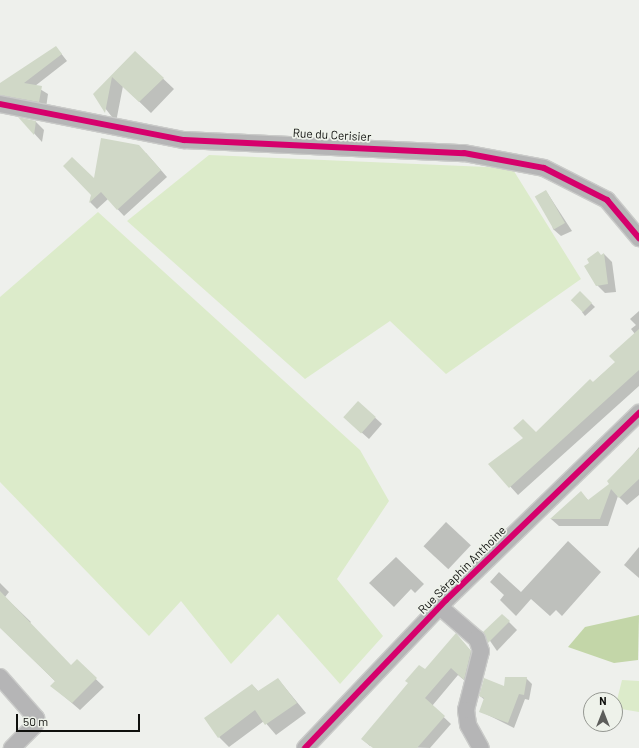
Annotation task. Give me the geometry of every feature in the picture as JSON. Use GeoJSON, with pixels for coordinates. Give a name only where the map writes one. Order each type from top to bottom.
{"type":"FeatureCollection","features":[{"type":"Feature","properties":{"kind":"street","name":"Rue du Cerisier"},"geometry":{"type":"LineString","coordinates":[[0,104],[184,140],[464,153],[544,168],[607,200],[639,238]]}},
{"type":"Feature","properties":{"kind":"street","name":"Rue Séraphin Anthoine"},"geometry":{"type":"LineString","coordinates":[[305,748],[440,607],[639,413]]}},
{"type":"Feature","properties":{"kind":"street"},"geometry":{"type":"LineString","coordinates":[[440,607],[477,639],[481,652],[466,710],[468,725],[481,748]]}},
{"type":"Feature","properties":{"kind":"street"},"geometry":{"type":"LineString","coordinates":[[0,677],[36,718],[35,725],[12,748]]}},
{"type":"Feature","properties":{"kind":"green space"},"geometry":{"type":"Polygon","coordinates":[[[209,155],[512,168],[581,279],[446,374],[390,321],[305,379],[127,221],[209,155]]]}},
{"type":"Feature","properties":{"kind":"green space"},"geometry":{"type":"Polygon","coordinates":[[[98,212],[360,450],[389,501],[337,579],[383,636],[340,684],[278,614],[231,664],[181,601],[149,636],[0,482],[0,297],[98,212]]]}},
{"type":"Feature","properties":{"kind":"green space"},"geometry":{"type":"Polygon","coordinates":[[[639,615],[638,660],[614,663],[568,647],[585,627],[639,615]]]}},
{"type":"Feature","properties":{"kind":"green space"},"geometry":{"type":"Polygon","coordinates":[[[622,680],[639,681],[639,712],[623,709],[623,692],[619,692],[622,680]]]}},
{"type":"Feature","properties":{"kind":"building"},"geometry":{"type":"Polygon","coordinates":[[[56,46],[62,54],[24,83],[42,86],[39,102],[0,95],[0,83],[56,46]]]}},
{"type":"Feature","properties":{"kind":"building"},"geometry":{"type":"Polygon","coordinates":[[[135,51],[164,78],[139,102],[112,77],[105,113],[93,94],[135,51]]]}},
{"type":"Feature","properties":{"kind":"building"},"geometry":{"type":"Polygon","coordinates":[[[18,117],[36,121],[34,135],[18,117]]]}},
{"type":"Feature","properties":{"kind":"building"},"geometry":{"type":"Polygon","coordinates":[[[101,138],[139,145],[161,170],[117,210],[101,192],[89,203],[91,195],[63,166],[72,157],[94,178],[101,138]]]}},
{"type":"Feature","properties":{"kind":"building"},"geometry":{"type":"Polygon","coordinates":[[[546,190],[565,223],[554,229],[535,197],[546,190]]]}},
{"type":"Feature","properties":{"kind":"building"},"geometry":{"type":"Polygon","coordinates":[[[598,251],[601,255],[604,253],[608,284],[596,286],[584,266],[589,263],[587,259],[598,251]]]}},
{"type":"Feature","properties":{"kind":"building"},"geometry":{"type":"Polygon","coordinates":[[[580,291],[592,303],[583,312],[571,300],[580,291]]]}},
{"type":"Feature","properties":{"kind":"building"},"geometry":{"type":"Polygon","coordinates":[[[639,329],[639,370],[509,488],[488,464],[523,438],[513,428],[523,419],[536,432],[590,379],[593,382],[615,362],[609,356],[639,329]]]}},
{"type":"Feature","properties":{"kind":"building"},"geometry":{"type":"Polygon","coordinates":[[[358,401],[376,417],[361,433],[343,417],[358,401]]]}},
{"type":"Feature","properties":{"kind":"building"},"geometry":{"type":"Polygon","coordinates":[[[639,448],[639,479],[619,498],[611,489],[600,519],[550,519],[581,491],[588,500],[609,484],[607,481],[639,448]]]}},
{"type":"Feature","properties":{"kind":"building"},"geometry":{"type":"Polygon","coordinates":[[[0,591],[71,665],[77,659],[97,678],[72,703],[50,686],[55,681],[0,628],[0,591]]]}},
{"type":"Feature","properties":{"kind":"building"},"geometry":{"type":"Polygon","coordinates":[[[502,614],[510,621],[488,643],[483,632],[502,614]]]}},
{"type":"Feature","properties":{"kind":"building"},"geometry":{"type":"Polygon","coordinates":[[[456,633],[471,651],[464,680],[451,668],[425,698],[445,716],[417,748],[373,748],[361,739],[408,683],[405,681],[419,665],[425,669],[456,633]]]}},
{"type":"Feature","properties":{"kind":"building"},"geometry":{"type":"Polygon","coordinates":[[[505,677],[527,677],[524,695],[519,694],[508,723],[479,712],[484,698],[479,696],[484,678],[504,686],[505,677]]]}},
{"type":"Feature","properties":{"kind":"building"},"geometry":{"type":"Polygon","coordinates":[[[278,678],[297,703],[265,725],[255,710],[218,738],[204,718],[252,684],[258,691],[278,678]]]}},
{"type":"Feature","properties":{"kind":"cycle path"},"geometry":{"type":"LineString","coordinates":[[0,104],[184,140],[464,153],[544,168],[607,200],[639,238]]}},
{"type":"Feature","properties":{"kind":"cycle path"},"geometry":{"type":"LineString","coordinates":[[305,748],[446,600],[639,413]]}}]}
